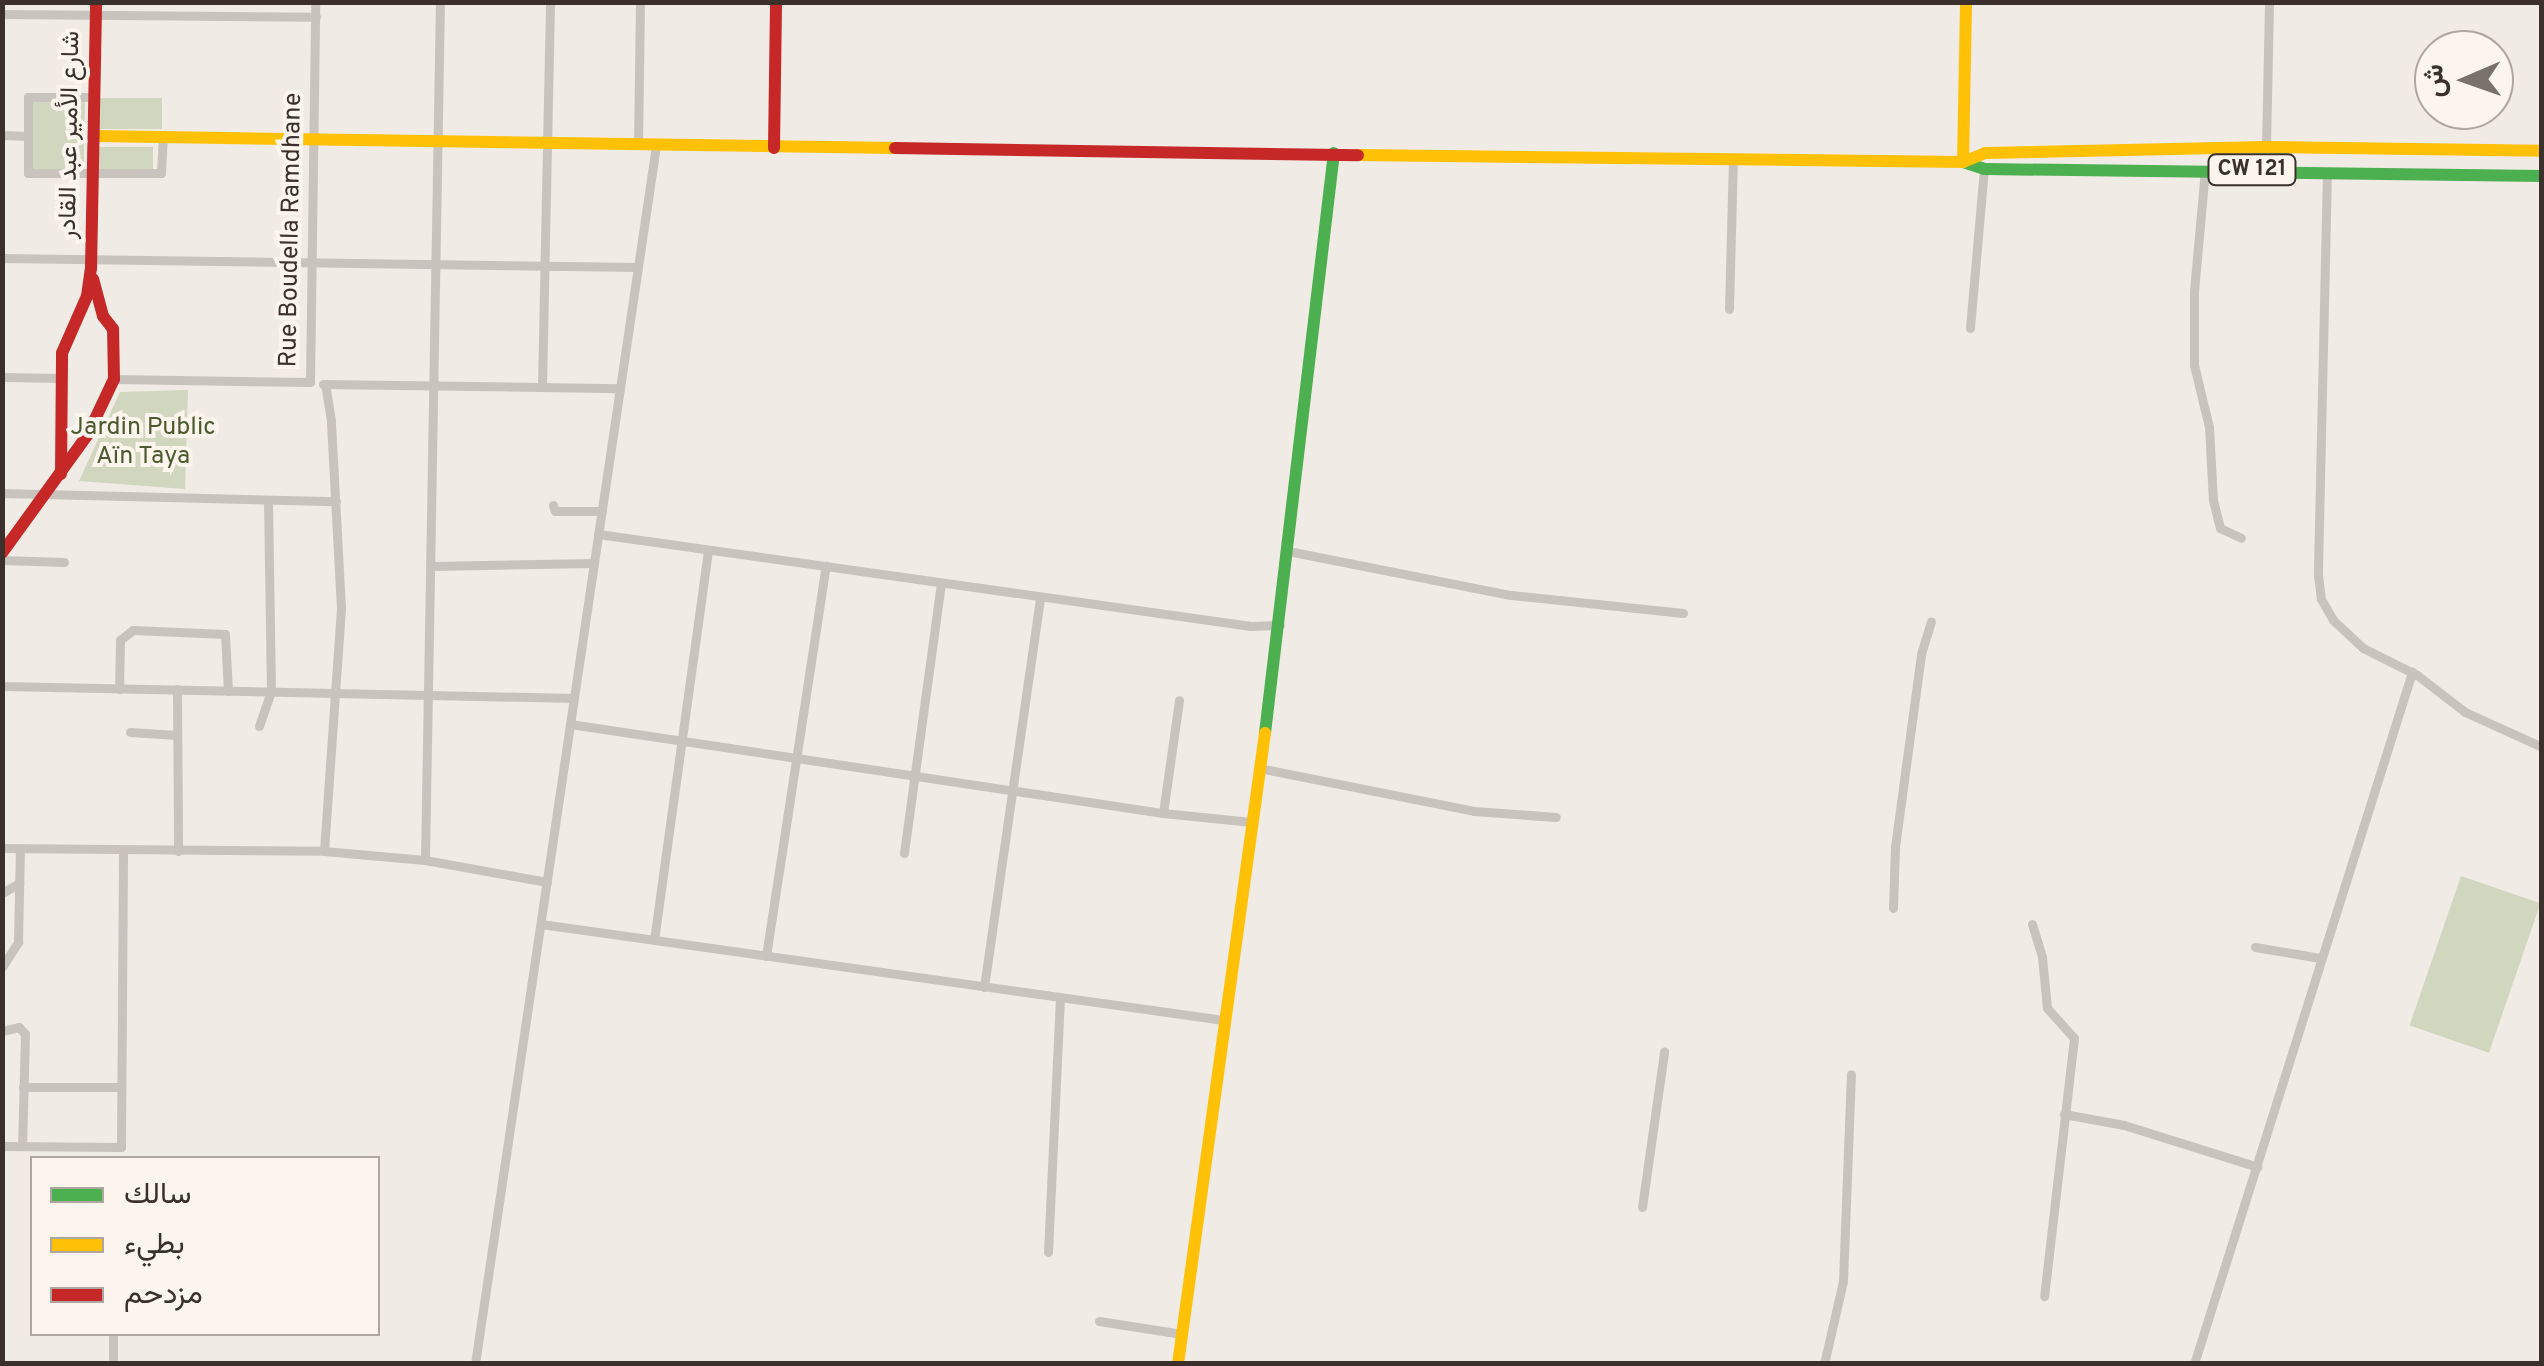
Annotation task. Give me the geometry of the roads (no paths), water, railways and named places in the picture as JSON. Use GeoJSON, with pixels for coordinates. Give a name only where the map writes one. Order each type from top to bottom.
{"type":"FeatureCollection","features":[{"type":"Feature","properties":{"kind":"main road"},"geometry":{"type":"LineString","coordinates":[[774,148],[776,2]]}},
{"type":"Feature","properties":{"kind":"main road"},"geometry":{"type":"LineString","coordinates":[[1966,2],[1964,162],[1985,154],[2266,147],[2542,151]]}},
{"type":"Feature","properties":{"kind":"main road","name":"شارع الأمير عبد القادر"},"geometry":{"type":"LineString","coordinates":[[61,474],[62,353],[79,315],[91,263],[96,9]]}},
{"type":"Feature","properties":{"kind":"main road","name":"CW 121"},"geometry":{"type":"LineString","coordinates":[[94,136],[1964,162],[1984,170],[2542,176]]}},
{"type":"Feature","properties":{"kind":"main road"},"geometry":{"type":"LineString","coordinates":[[1178,1364],[1280,625],[1334,153]]}},
{"type":"Feature","properties":{"kind":"main road","name":"شارع الأمير عبد القادر"},"geometry":{"type":"LineString","coordinates":[[2,552],[48,494],[88,434],[114,379],[113,329],[103,316],[91,263]]}},
{"type":"Feature","properties":{"kind":"main road"},"geometry":{"type":"LineString","coordinates":[[79,315],[103,316]]}},
{"type":"Feature","properties":{"kind":"main road"},"geometry":{"type":"LineString","coordinates":[[59,424],[88,434]]}},
{"type":"Feature","properties":{"kind":"street","name":"Rue Boudella Ramdhane"},"geometry":{"type":"LineString","coordinates":[[114,379],[310,382],[315,2]]}},
{"type":"Feature","properties":{"kind":"street"},"geometry":{"type":"LineString","coordinates":[[425,860],[440,2]]}},
{"type":"Feature","properties":{"kind":"street"},"geometry":{"type":"LineString","coordinates":[[542,386],[550,2]]}},
{"type":"Feature","properties":{"kind":"street"},"geometry":{"type":"LineString","coordinates":[[638,145],[640,2]]}},
{"type":"Feature","properties":{"kind":"street"},"geometry":{"type":"LineString","coordinates":[[2266,147],[2268,2]]}},
{"type":"Feature","properties":{"kind":"street"},"geometry":{"type":"LineString","coordinates":[[2,14],[96,9],[316,17]]}},
{"type":"Feature","properties":{"kind":"street"},"geometry":{"type":"LineString","coordinates":[[94,96],[28,96],[28,173],[161,173],[163,137]]}},
{"type":"Feature","properties":{"kind":"street"},"geometry":{"type":"LineString","coordinates":[[2,135],[28,136]]}},
{"type":"Feature","properties":{"kind":"street"},"geometry":{"type":"LineString","coordinates":[[475,1364],[656,145]]}},
{"type":"Feature","properties":{"kind":"street"},"geometry":{"type":"LineString","coordinates":[[1729,309],[1733,161]]}},
{"type":"Feature","properties":{"kind":"street"},"geometry":{"type":"LineString","coordinates":[[1970,328],[1984,170]]}},
{"type":"Feature","properties":{"kind":"street"},"geometry":{"type":"LineString","coordinates":[[2205,170],[2194,292],[2194,365],[2209,427],[2213,500],[2220,528],[2241,538]]}},
{"type":"Feature","properties":{"kind":"street"},"geometry":{"type":"LineString","coordinates":[[2327,171],[2318,574],[2321,600],[2333,620],[2363,648],[2412,672],[2465,712],[2542,748]]}},
{"type":"Feature","properties":{"kind":"street"},"geometry":{"type":"LineString","coordinates":[[2,258],[91,263],[313,261],[638,267]]}},
{"type":"Feature","properties":{"kind":"street"},"geometry":{"type":"LineString","coordinates":[[2,377],[59,378]]}},
{"type":"Feature","properties":{"kind":"street"},"geometry":{"type":"LineString","coordinates":[[310,382],[620,388]]}},
{"type":"Feature","properties":{"kind":"street"},"geometry":{"type":"LineString","coordinates":[[324,851],[340,608],[336,501],[325,384]]}},
{"type":"Feature","properties":{"kind":"street"},"geometry":{"type":"LineString","coordinates":[[2,493],[336,501]]}},
{"type":"Feature","properties":{"kind":"street"},"geometry":{"type":"LineString","coordinates":[[259,726],[270,692],[268,500]]}},
{"type":"Feature","properties":{"kind":"street"},"geometry":{"type":"LineString","coordinates":[[553,505],[555,511],[602,511]]}},
{"type":"Feature","properties":{"kind":"street"},"geometry":{"type":"LineString","coordinates":[[598,534],[1040,598],[1251,626],[1280,625]]}},
{"type":"Feature","properties":{"kind":"street"},"geometry":{"type":"LineString","coordinates":[[654,940],[708,550]]}},
{"type":"Feature","properties":{"kind":"street"},"geometry":{"type":"LineString","coordinates":[[1288,552],[1511,595],[1683,613]]}},
{"type":"Feature","properties":{"kind":"street"},"geometry":{"type":"LineString","coordinates":[[2,560],[64,562]]}},
{"type":"Feature","properties":{"kind":"street"},"geometry":{"type":"LineString","coordinates":[[432,566],[594,563]]}},
{"type":"Feature","properties":{"kind":"street"},"geometry":{"type":"LineString","coordinates":[[766,956],[826,566]]}},
{"type":"Feature","properties":{"kind":"street"},"geometry":{"type":"LineString","coordinates":[[904,854],[941,583]]}},
{"type":"Feature","properties":{"kind":"street"},"geometry":{"type":"LineString","coordinates":[[984,987],[1040,598]]}},
{"type":"Feature","properties":{"kind":"street"},"geometry":{"type":"LineString","coordinates":[[1893,908],[1895,847],[1922,654],[1931,622]]}},
{"type":"Feature","properties":{"kind":"street"},"geometry":{"type":"LineString","coordinates":[[120,690],[120,640],[134,630],[226,634],[228,691]]}},
{"type":"Feature","properties":{"kind":"street"},"geometry":{"type":"LineString","coordinates":[[2194,1364],[2412,672]]}},
{"type":"Feature","properties":{"kind":"street"},"geometry":{"type":"LineString","coordinates":[[2,686],[574,698]]}},
{"type":"Feature","properties":{"kind":"street"},"geometry":{"type":"LineString","coordinates":[[177,689],[178,851]]}},
{"type":"Feature","properties":{"kind":"street"},"geometry":{"type":"LineString","coordinates":[[1163,813],[1179,700]]}},
{"type":"Feature","properties":{"kind":"street"},"geometry":{"type":"LineString","coordinates":[[570,724],[1163,813],[1252,822]]}},
{"type":"Feature","properties":{"kind":"street"},"geometry":{"type":"LineString","coordinates":[[130,732],[177,735]]}},
{"type":"Feature","properties":{"kind":"street"},"geometry":{"type":"LineString","coordinates":[[1259,768],[1474,811],[1556,817]]}},
{"type":"Feature","properties":{"kind":"street"},"geometry":{"type":"LineString","coordinates":[[2,848],[324,851],[425,860],[547,882]]}},
{"type":"Feature","properties":{"kind":"street"},"geometry":{"type":"LineString","coordinates":[[2,967],[18,942],[20,849]]}},
{"type":"Feature","properties":{"kind":"street"},"geometry":{"type":"LineString","coordinates":[[2,1146],[120,1153],[123,851]]}},
{"type":"Feature","properties":{"kind":"street"},"geometry":{"type":"LineString","coordinates":[[2,893],[19,882]]}},
{"type":"Feature","properties":{"kind":"street"},"geometry":{"type":"LineString","coordinates":[[540,924],[1223,1020]]}},
{"type":"Feature","properties":{"kind":"street"},"geometry":{"type":"LineString","coordinates":[[2032,924],[2042,958],[2047,1008],[2074,1038],[2044,1296]]}},
{"type":"Feature","properties":{"kind":"street"},"geometry":{"type":"LineString","coordinates":[[2255,947],[2320,958]]}},
{"type":"Feature","properties":{"kind":"street"},"geometry":{"type":"LineString","coordinates":[[1048,1252],[1060,998]]}},
{"type":"Feature","properties":{"kind":"street"},"geometry":{"type":"LineString","coordinates":[[2,1032],[20,1028],[26,1034],[22,1146]]}},
{"type":"Feature","properties":{"kind":"street"},"geometry":{"type":"LineString","coordinates":[[1642,1208],[1664,1052]]}},
{"type":"Feature","properties":{"kind":"street"},"geometry":{"type":"LineString","coordinates":[[1824,1364],[1843,1281],[1851,1074]]}},
{"type":"Feature","properties":{"kind":"street"},"geometry":{"type":"LineString","coordinates":[[24,1087],[122,1086]]}},
{"type":"Feature","properties":{"kind":"street"},"geometry":{"type":"LineString","coordinates":[[2064,1114],[2124,1125],[2258,1166]]}},
{"type":"Feature","properties":{"kind":"street"},"geometry":{"type":"LineString","coordinates":[[1100,1321],[1182,1334]]}},
{"type":"Feature","properties":{"kind":"street"},"geometry":{"type":"LineString","coordinates":[[112,1364],[113,1336]]}},
{"type":"Feature","properties":{"kind":"park label","name":"Jardin Public Aïn Taya"},"geometry":{"type":"Point","coordinates":[143,444]}}]}
